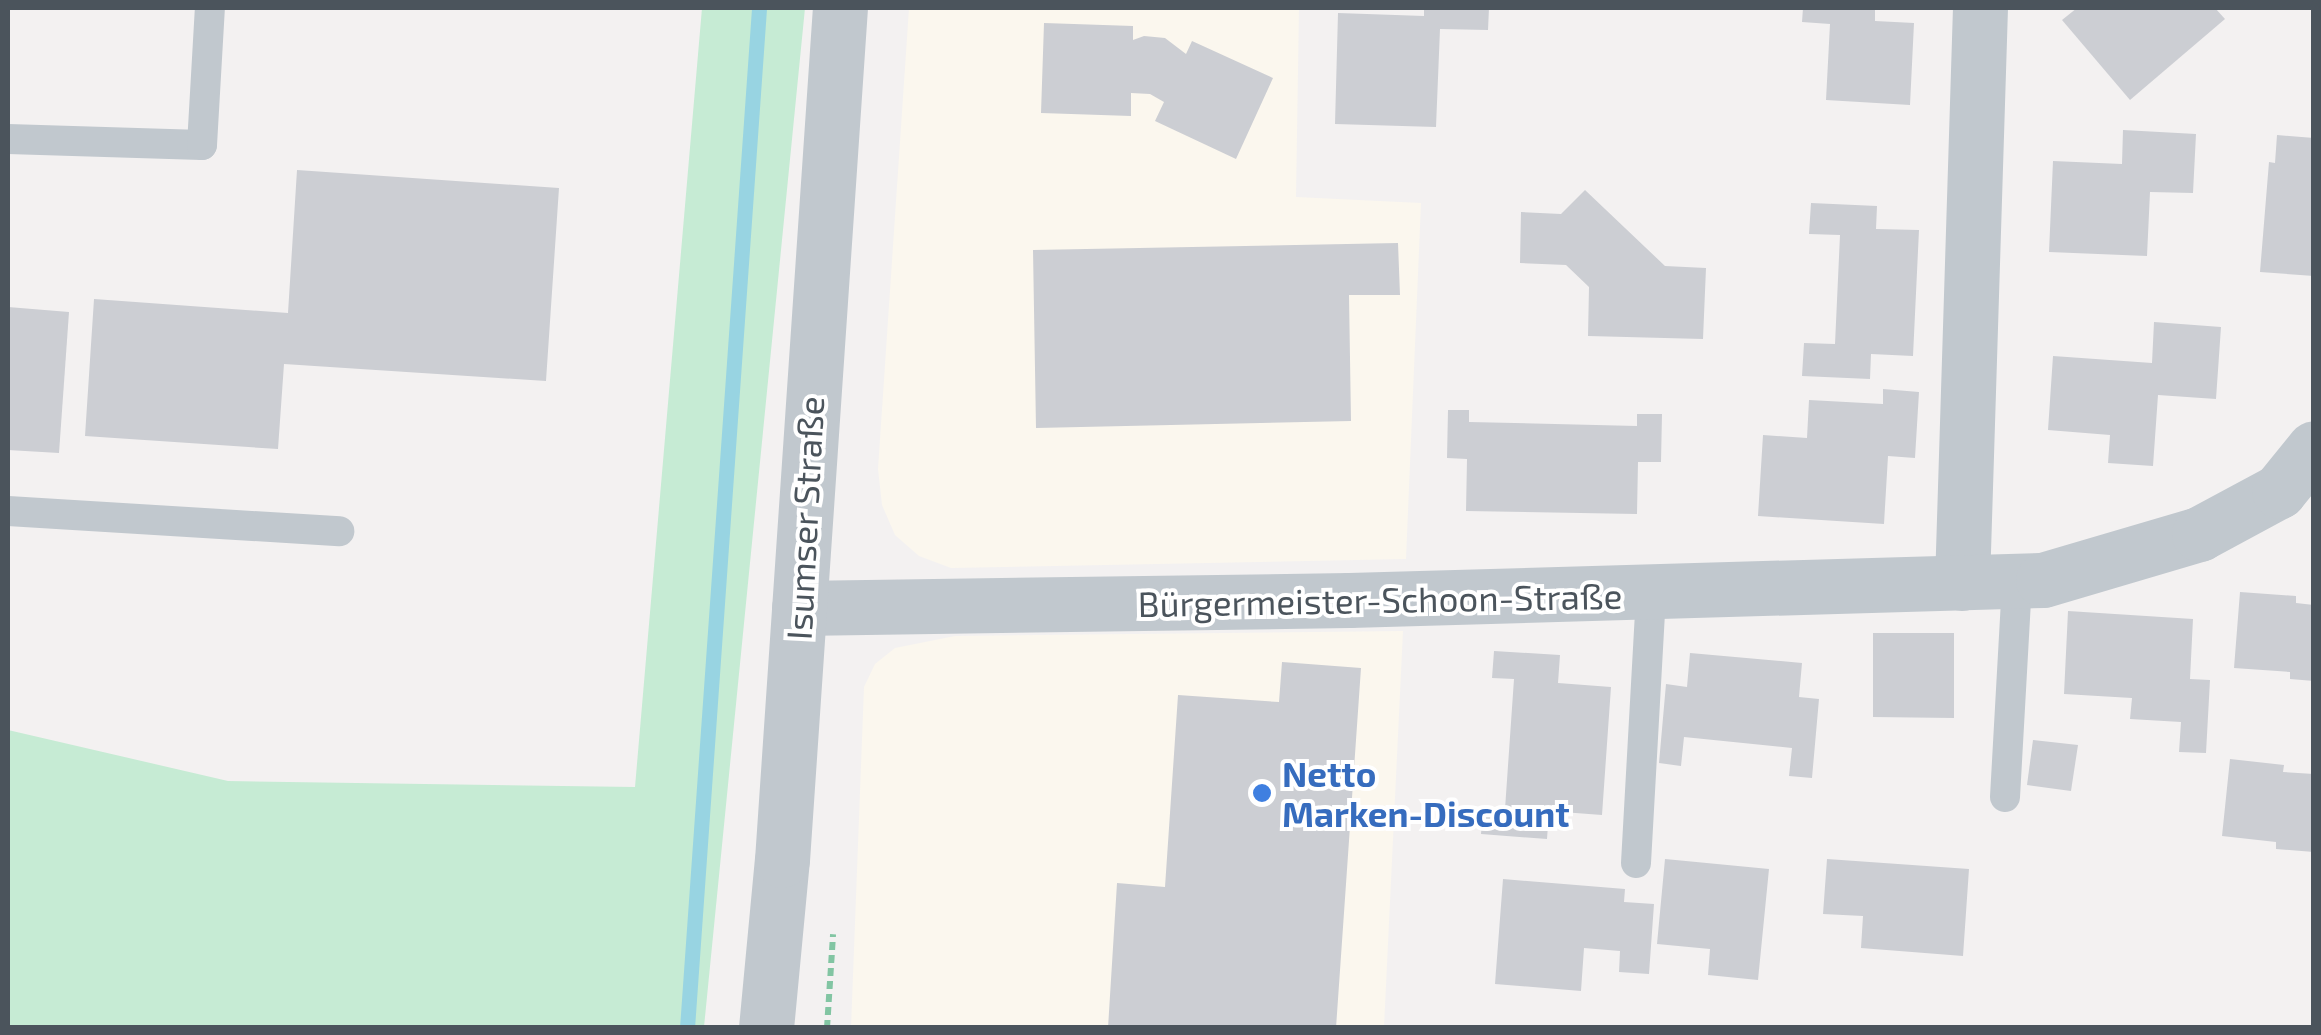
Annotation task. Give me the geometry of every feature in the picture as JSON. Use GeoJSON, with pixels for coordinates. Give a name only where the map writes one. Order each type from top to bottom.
{"type":"FeatureCollection","features":[{"type":"Feature","properties":{"kind":"street","name":"Isumser Straße"},"geometry":{"type":"LineString","coordinates":[[766,1028],[840,8]]}},
{"type":"Feature","properties":{"kind":"street"},"geometry":{"type":"LineString","coordinates":[[1962,583],[1980,8]]}},
{"type":"Feature","properties":{"kind":"street","name":"Bürgermeister-Schoon-Straße"},"geometry":{"type":"LineString","coordinates":[[799,608],[1650,592],[2044,580],[2199,534],[2279,491],[2314,448]]}},
{"type":"Feature","properties":{"kind":"lane"},"geometry":{"type":"LineString","coordinates":[[8,139],[202,145],[210,8]]}},
{"type":"Feature","properties":{"kind":"lane"},"geometry":{"type":"LineString","coordinates":[[8,511],[339,531]]}},
{"type":"Feature","properties":{"kind":"lane"},"geometry":{"type":"LineString","coordinates":[[2005,797],[2018,581]]}},
{"type":"Feature","properties":{"kind":"lane"},"geometry":{"type":"LineString","coordinates":[[1636,863],[1650,592]]}},
{"type":"Feature","properties":{"kind":"shaded area"},"geometry":{"type":"Polygon","coordinates":[[[909,8],[1299,8],[1296,197],[1421,203],[1406,559],[951,568],[919,556],[895,535],[882,505],[878,469],[909,8]]]}},
{"type":"Feature","properties":{"kind":"shaded area"},"geometry":{"type":"Polygon","coordinates":[[[1403,631],[1384,1027],[851,1028],[864,687],[875,664],[895,648],[955,636],[1403,631]]]}},
{"type":"Feature","properties":{"kind":"green space"},"geometry":{"type":"Polygon","coordinates":[[[702,8],[805,8],[704,1027],[8,1027],[8,730],[228,781],[635,787],[702,8]]]}},
{"type":"Feature","properties":{"kind":"building"},"geometry":{"type":"Polygon","coordinates":[[[1424,8],[1489,8],[1488,30],[1440,29],[1436,127],[1335,124],[1338,13],[1424,16],[1424,8]]]}},
{"type":"Feature","properties":{"kind":"building"},"geometry":{"type":"Polygon","coordinates":[[[1803,8],[1875,8],[1875,21],[1914,23],[1910,105],[1826,100],[1830,24],[1802,22],[1803,8]]]}},
{"type":"Feature","properties":{"kind":"building"},"geometry":{"type":"Polygon","coordinates":[[[2077,8],[2215,8],[2225,19],[2130,100],[2062,20],[2077,8]]]}},
{"type":"Feature","properties":{"kind":"building"},"geometry":{"type":"Polygon","coordinates":[[[1044,23],[1133,26],[1133,40],[1144,36],[1165,38],[1186,54],[1192,41],[1273,78],[1236,159],[1155,121],[1164,102],[1150,94],[1131,93],[1131,116],[1041,113],[1044,23]]]}},
{"type":"Feature","properties":{"kind":"building"},"geometry":{"type":"Polygon","coordinates":[[[2123,130],[2196,134],[2193,193],[2150,192],[2147,256],[2049,252],[2053,161],[2122,164],[2123,130]]]}},
{"type":"Feature","properties":{"kind":"building"},"geometry":{"type":"Polygon","coordinates":[[[2277,135],[2314,138],[2314,276],[2260,272],[2269,162],[2275,163],[2277,135]]]}},
{"type":"Feature","properties":{"kind":"building"},"geometry":{"type":"Polygon","coordinates":[[[297,170],[559,188],[546,381],[284,364],[278,449],[85,436],[94,299],[288,313],[297,170]]]}},
{"type":"Feature","properties":{"kind":"building"},"geometry":{"type":"Polygon","coordinates":[[[1585,190],[1665,266],[1706,268],[1703,339],[1588,336],[1589,287],[1566,265],[1520,263],[1521,212],[1561,214],[1585,190]]]}},
{"type":"Feature","properties":{"kind":"building"},"geometry":{"type":"Polygon","coordinates":[[[1811,203],[1877,206],[1876,229],[1919,230],[1913,356],[1871,354],[1870,379],[1802,376],[1804,343],[1835,344],[1840,235],[1809,234],[1811,203]]]}},
{"type":"Feature","properties":{"kind":"building"},"geometry":{"type":"Polygon","coordinates":[[[1398,243],[1400,295],[1349,295],[1351,421],[1036,428],[1033,250],[1398,243]]]}},
{"type":"Feature","properties":{"kind":"building"},"geometry":{"type":"Polygon","coordinates":[[[8,307],[69,312],[59,453],[8,450],[8,307]]]}},
{"type":"Feature","properties":{"kind":"building"},"geometry":{"type":"Polygon","coordinates":[[[2154,322],[2221,327],[2216,399],[2158,395],[2153,466],[2108,463],[2110,435],[2048,430],[2053,356],[2152,363],[2154,322]]]}},
{"type":"Feature","properties":{"kind":"building"},"geometry":{"type":"Polygon","coordinates":[[[1883,389],[1919,392],[1915,458],[1888,456],[1884,524],[1758,516],[1763,435],[1807,438],[1809,400],[1883,404],[1883,389]]]}},
{"type":"Feature","properties":{"kind":"building"},"geometry":{"type":"Polygon","coordinates":[[[1448,410],[1469,410],[1469,422],[1637,426],[1637,414],[1662,414],[1661,462],[1638,462],[1637,514],[1466,511],[1467,459],[1447,458],[1448,410]]]}},
{"type":"Feature","properties":{"kind":"building"},"geometry":{"type":"Polygon","coordinates":[[[2240,592],[2296,596],[2296,603],[2314,605],[2314,681],[2290,679],[2290,672],[2234,668],[2240,592]]]}},
{"type":"Feature","properties":{"kind":"building"},"geometry":{"type":"Polygon","coordinates":[[[2068,611],[2193,619],[2190,679],[2210,680],[2206,753],[2179,752],[2181,722],[2130,719],[2132,698],[2064,694],[2068,611]]]}},
{"type":"Feature","properties":{"kind":"building"},"geometry":{"type":"Polygon","coordinates":[[[1873,633],[1954,633],[1954,718],[1873,717],[1873,633]]]}},
{"type":"Feature","properties":{"kind":"building"},"geometry":{"type":"Polygon","coordinates":[[[1494,651],[1560,655],[1558,683],[1611,687],[1602,815],[1549,811],[1547,839],[1481,834],[1483,807],[1505,809],[1514,679],[1492,678],[1494,651]]]}},
{"type":"Feature","properties":{"kind":"building"},"geometry":{"type":"Polygon","coordinates":[[[1690,653],[1802,663],[1799,697],[1819,699],[1812,778],[1789,776],[1792,748],[1684,737],[1681,766],[1659,763],[1666,684],[1687,687],[1690,653]]]}},
{"type":"Feature","properties":{"kind":"building","name":"Netto Marken-Discount"},"geometry":{"type":"Polygon","coordinates":[[[1282,662],[1361,668],[1336,1028],[1108,1028],[1117,883],[1165,887],[1178,695],[1279,702],[1282,662]]]}},
{"type":"Feature","properties":{"kind":"building"},"geometry":{"type":"Polygon","coordinates":[[[2033,740],[2078,745],[2071,791],[2027,785],[2033,740]]]}},
{"type":"Feature","properties":{"kind":"building"},"geometry":{"type":"Polygon","coordinates":[[[2230,759],[2284,765],[2283,772],[2314,774],[2314,852],[2276,849],[2276,842],[2222,836],[2230,759]]]}},
{"type":"Feature","properties":{"kind":"building"},"geometry":{"type":"Polygon","coordinates":[[[1665,859],[1769,869],[1758,980],[1708,975],[1710,949],[1657,944],[1665,859]]]}},
{"type":"Feature","properties":{"kind":"building"},"geometry":{"type":"Polygon","coordinates":[[[1827,859],[1969,869],[1963,956],[1861,948],[1863,916],[1823,914],[1827,859]]]}},
{"type":"Feature","properties":{"kind":"building"},"geometry":{"type":"Polygon","coordinates":[[[1503,879],[1625,889],[1624,902],[1654,904],[1649,974],[1619,972],[1620,951],[1584,948],[1581,991],[1495,984],[1503,879]]]}},
{"type":"Feature","properties":{"kind":"waterway"},"geometry":{"type":"LineString","coordinates":[[687,1028],[759,8]]}},
{"type":"Feature","properties":{"kind":"place","name":"Netto Marken-Discount"},"geometry":{"type":"Point","coordinates":[1262,793]}}]}
